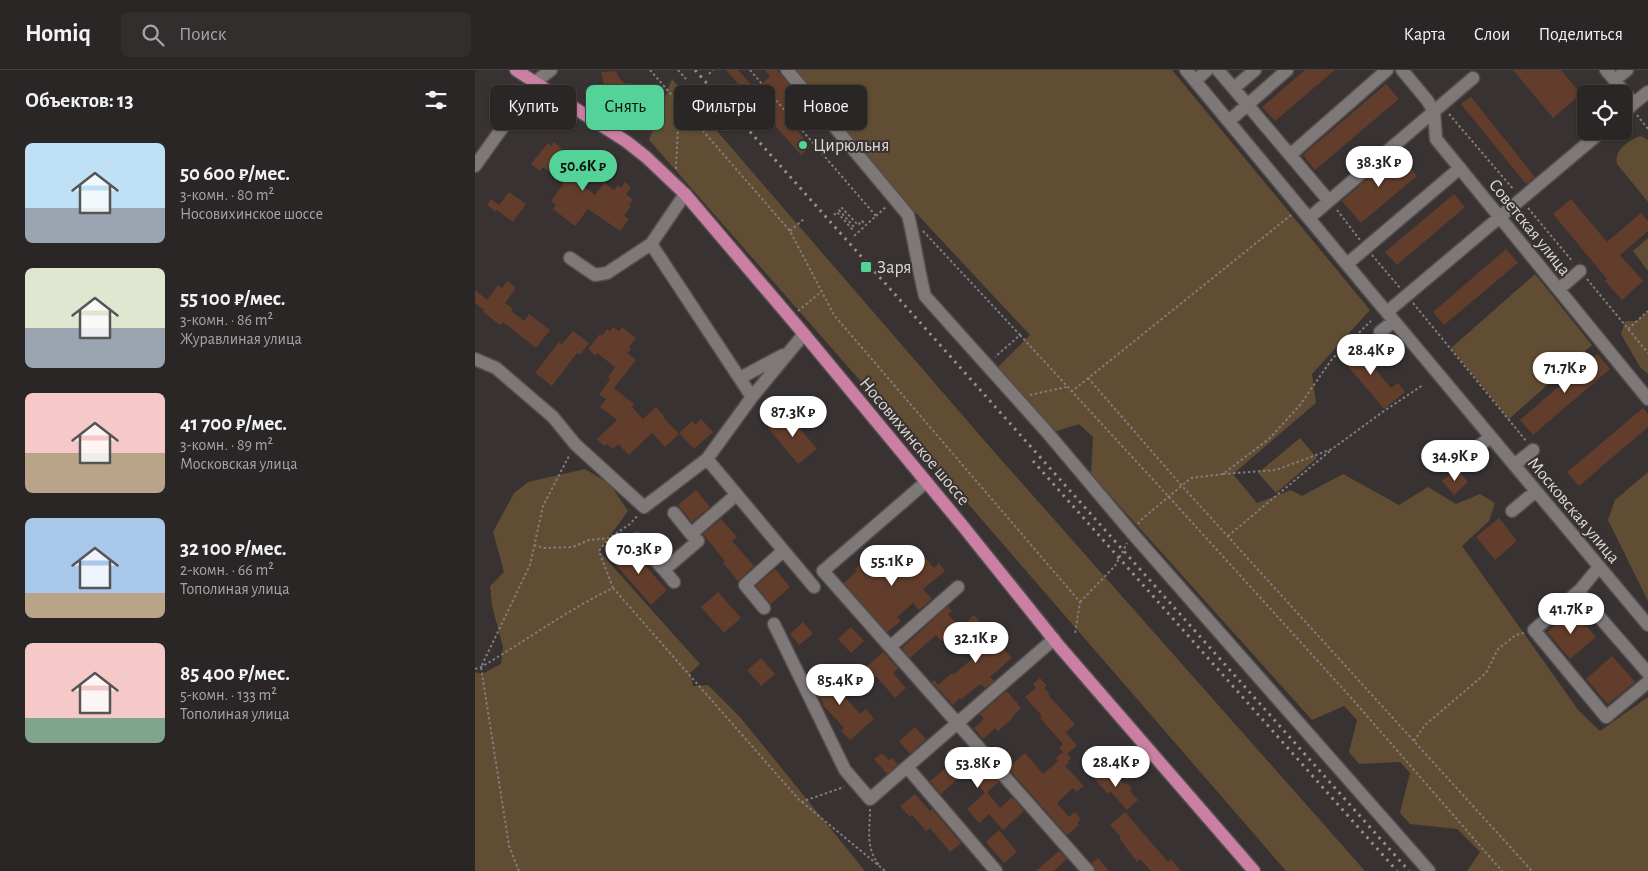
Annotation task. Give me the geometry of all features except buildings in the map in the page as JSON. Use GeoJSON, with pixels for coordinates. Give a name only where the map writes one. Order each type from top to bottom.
{"type":"FeatureCollection","features":[{"type":"Feature","properties":{"kind":"main road","name":"Носовихинское шоссе"},"geometry":{"type":"LineString","coordinates":[[516,70],[627,142],[675,183],[804,334],[1054,640],[1254,871]]}},
{"type":"Feature","properties":{"kind":"street"},"geometry":{"type":"LineString","coordinates":[[475,166],[535,82],[551,70]]}},
{"type":"Feature","properties":{"kind":"street"},"geometry":{"type":"LineString","coordinates":[[787,70],[908,215],[915,240],[918,272],[925,296],[1429,871]]}},
{"type":"Feature","properties":{"kind":"street","name":"Московская улица"},"geometry":{"type":"LineString","coordinates":[[1186,70],[1648,625]]}},
{"type":"Feature","properties":{"kind":"street"},"geometry":{"type":"LineString","coordinates":[[1195,81],[1207,70]]}},
{"type":"Feature","properties":{"kind":"street"},"geometry":{"type":"LineString","coordinates":[[1218,70],[1329,200]]}},
{"type":"Feature","properties":{"kind":"street"},"geometry":{"type":"LineString","coordinates":[[1233,88],[1255,70]]}},
{"type":"Feature","properties":{"kind":"street"},"geometry":{"type":"LineString","coordinates":[[1229,121],[1287,70]]}},
{"type":"Feature","properties":{"kind":"street"},"geometry":{"type":"LineString","coordinates":[[1402,70],[1434,111]]}},
{"type":"Feature","properties":{"kind":"street"},"geometry":{"type":"LineString","coordinates":[[1606,70],[1619,85]]}},
{"type":"Feature","properties":{"kind":"street"},"geometry":{"type":"LineString","coordinates":[[1615,80],[1627,70]]}},
{"type":"Feature","properties":{"kind":"street"},"geometry":{"type":"LineString","coordinates":[[1290,155],[1383,71]]}},
{"type":"Feature","properties":{"kind":"street"},"geometry":{"type":"LineString","coordinates":[[1304,213],[1329,200],[1473,78]]}},
{"type":"Feature","properties":{"kind":"street"},"geometry":{"type":"LineString","coordinates":[[1632,105],[1648,92]]}},
{"type":"Feature","properties":{"kind":"street","name":"Советская улица"},"geometry":{"type":"LineString","coordinates":[[1434,111],[1436,139],[1648,398]]}},
{"type":"Feature","properties":{"kind":"street"},"geometry":{"type":"LineString","coordinates":[[1380,332],[1406,295],[1591,140]]}},
{"type":"Feature","properties":{"kind":"street"},"geometry":{"type":"LineString","coordinates":[[1347,264],[1460,168]]}},
{"type":"Feature","properties":{"kind":"street"},"geometry":{"type":"LineString","coordinates":[[570,258],[595,275],[607,273],[651,244],[685,194]]}},
{"type":"Feature","properties":{"kind":"street"},"geometry":{"type":"LineString","coordinates":[[651,244],[752,397]]}},
{"type":"Feature","properties":{"kind":"street"},"geometry":{"type":"LineString","coordinates":[[1559,289],[1580,271]]}},
{"type":"Feature","properties":{"kind":"street"},"geometry":{"type":"LineString","coordinates":[[475,358],[496,368],[553,417],[575,444],[644,507],[707,459],[752,397],[804,334]]}},
{"type":"Feature","properties":{"kind":"street"},"geometry":{"type":"LineString","coordinates":[[740,378],[790,351]]}},
{"type":"Feature","properties":{"kind":"street"},"geometry":{"type":"LineString","coordinates":[[1465,458],[1490,436]]}},
{"type":"Feature","properties":{"kind":"street"},"geometry":{"type":"LineString","coordinates":[[1514,465],[1533,450]]}},
{"type":"Feature","properties":{"kind":"street"},"geometry":{"type":"LineString","coordinates":[[707,459],[814,587]]}},
{"type":"Feature","properties":{"kind":"street"},"geometry":{"type":"LineString","coordinates":[[926,482],[823,571],[1088,871]]}},
{"type":"Feature","properties":{"kind":"street"},"geometry":{"type":"LineString","coordinates":[[1512,511],[1536,491]]}},
{"type":"Feature","properties":{"kind":"street"},"geometry":{"type":"LineString","coordinates":[[691,534],[736,495]]}},
{"type":"Feature","properties":{"kind":"street"},"geometry":{"type":"LineString","coordinates":[[663,570],[698,541],[674,513]]}},
{"type":"Feature","properties":{"kind":"street"},"geometry":{"type":"LineString","coordinates":[[637,540],[674,582]]}},
{"type":"Feature","properties":{"kind":"street"},"geometry":{"type":"LineString","coordinates":[[764,608],[745,585],[783,551]]}},
{"type":"Feature","properties":{"kind":"street"},"geometry":{"type":"LineString","coordinates":[[1599,567],[1579,590],[1534,630],[1606,717],[1648,682]]}},
{"type":"Feature","properties":{"kind":"street"},"geometry":{"type":"LineString","coordinates":[[890,647],[957,587]]}},
{"type":"Feature","properties":{"kind":"street"},"geometry":{"type":"LineString","coordinates":[[1579,590],[1582,597],[1648,673]]}},
{"type":"Feature","properties":{"kind":"street"},"geometry":{"type":"LineString","coordinates":[[774,624],[845,770],[870,799],[1054,640]]}},
{"type":"Feature","properties":{"kind":"street"},"geometry":{"type":"LineString","coordinates":[[907,767],[996,871]]}},
{"type":"Feature","properties":{"kind":"path"},"geometry":{"type":"LineString","coordinates":[[650,70],[674,99]]}},
{"type":"Feature","properties":{"kind":"path"},"geometry":{"type":"LineString","coordinates":[[678,70],[686,79]]}},
{"type":"Feature","properties":{"kind":"path"},"geometry":{"type":"LineString","coordinates":[[709,74],[713,70]]}},
{"type":"Feature","properties":{"kind":"path"},"geometry":{"type":"LineString","coordinates":[[750,70],[876,216]]}},
{"type":"Feature","properties":{"kind":"path"},"geometry":{"type":"LineString","coordinates":[[1632,111],[1648,129]]}},
{"type":"Feature","properties":{"kind":"path"},"geometry":{"type":"LineString","coordinates":[[675,183],[678,130]]}},
{"type":"Feature","properties":{"kind":"path"},"geometry":{"type":"LineString","coordinates":[[701,130],[790,231],[834,315],[1080,602]]}},
{"type":"Feature","properties":{"kind":"path"},"geometry":{"type":"LineString","coordinates":[[853,236],[895,200]]}},
{"type":"Feature","properties":{"kind":"path"},"geometry":{"type":"LineString","coordinates":[[834,215],[837,212],[852,229],[855,227],[839,210],[842,208],[858,225],[862,221],[866,225]]}},
{"type":"Feature","properties":{"kind":"path"},"geometry":{"type":"LineString","coordinates":[[1071,392],[1304,213]]}},
{"type":"Feature","properties":{"kind":"path"},"geometry":{"type":"LineString","coordinates":[[790,231],[805,218]]}},
{"type":"Feature","properties":{"kind":"path"},"geometry":{"type":"LineString","coordinates":[[921,229],[1169,497],[1347,694],[1502,871]]}},
{"type":"Feature","properties":{"kind":"path"},"geometry":{"type":"LineString","coordinates":[[790,318],[822,292]]}},
{"type":"Feature","properties":{"kind":"path"},"geometry":{"type":"LineString","coordinates":[[1406,295],[1533,450]]}},
{"type":"Feature","properties":{"kind":"path"},"geometry":{"type":"LineString","coordinates":[[1648,311],[1628,329],[1648,353]]}},
{"type":"Feature","properties":{"kind":"path"},"geometry":{"type":"LineString","coordinates":[[1223,474],[1270,438],[1300,405],[1332,359],[1371,321]]}},
{"type":"Feature","properties":{"kind":"path"},"geometry":{"type":"LineString","coordinates":[[990,369],[994,358],[1020,335]]}},
{"type":"Feature","properties":{"kind":"path"},"geometry":{"type":"LineString","coordinates":[[1088,378],[1182,486],[1532,871]]}},
{"type":"Feature","properties":{"kind":"path"},"geometry":{"type":"LineString","coordinates":[[1228,536],[1332,449],[1423,385]]}},
{"type":"Feature","properties":{"kind":"path"},"geometry":{"type":"LineString","coordinates":[[1011,393],[1033,396],[1052,389],[1067,387]]}},
{"type":"Feature","properties":{"kind":"path"},"geometry":{"type":"LineString","coordinates":[[519,871],[509,846],[481,667],[530,565],[543,506],[575,444]]}},
{"type":"Feature","properties":{"kind":"path"},"geometry":{"type":"LineString","coordinates":[[1075,634],[1080,602],[1115,566],[1132,533],[1142,519],[1191,478],[1276,470],[1332,449]]}},
{"type":"Feature","properties":{"kind":"path"},"geometry":{"type":"LineString","coordinates":[[644,507],[630,524],[609,538],[599,551],[613,588],[711,697],[801,802],[884,871]]}},
{"type":"Feature","properties":{"kind":"path"},"geometry":{"type":"LineString","coordinates":[[534,545],[544,548],[573,548],[589,540],[609,538]]}},
{"type":"Feature","properties":{"kind":"path"},"geometry":{"type":"LineString","coordinates":[[475,669],[520,644],[587,600],[613,588]]}},
{"type":"Feature","properties":{"kind":"path"},"geometry":{"type":"LineString","coordinates":[[1414,741],[1425,725],[1486,673],[1498,649],[1517,635],[1534,630]]}},
{"type":"Feature","properties":{"kind":"path"},"geometry":{"type":"LineString","coordinates":[[801,802],[856,783]]}},
{"type":"Feature","properties":{"kind":"path"},"geometry":{"type":"LineString","coordinates":[[870,799],[869,841],[871,853],[884,871]]}},
{"type":"Feature","properties":{"kind":"shaded area"},"geometry":{"type":"Polygon","coordinates":[[[795,70],[1172,70],[1370,310],[1312,374],[1316,403],[1233,474],[1257,503],[1291,490],[1302,496],[1343,474],[1399,505],[1428,487],[1456,504],[1480,494],[1495,503],[1489,521],[1462,546],[1579,711],[1600,731],[1648,697],[1648,871],[1467,871],[1480,852],[1457,829],[1410,824],[1400,813],[1410,773],[1400,762],[1359,764],[1349,752],[1357,720],[1344,706],[1312,720],[1091,474],[1093,437],[1079,424],[1054,432],[997,368],[1030,335],[902,198],[845,130],[867,130],[867,85],[808,85],[795,70]]]}},
{"type":"Feature","properties":{"kind":"shaded area"},"geometry":{"type":"Polygon","coordinates":[[[672,79],[677,85],[674,85],[674,130],[716,130],[990,447],[1365,871],[1286,871],[970,506],[649,140],[653,130],[664,130],[664,100],[672,79]]]}},
{"type":"Feature","properties":{"kind":"shaded area"},"geometry":{"type":"Polygon","coordinates":[[[1641,136],[1648,140],[1648,202],[1617,164],[1616,159],[1620,150],[1632,140],[1641,136]]]}},
{"type":"Feature","properties":{"kind":"shaded area"},"geometry":{"type":"Polygon","coordinates":[[[1648,238],[1648,271],[1633,251],[1648,238]]]}},
{"type":"Feature","properties":{"kind":"shaded area"},"geometry":{"type":"Polygon","coordinates":[[[1535,274],[1592,345],[1509,419],[1451,348],[1535,274]]]}},
{"type":"Feature","properties":{"kind":"shaded area"},"geometry":{"type":"Polygon","coordinates":[[[1648,311],[1648,374],[1640,367],[1621,334],[1625,321],[1637,321],[1648,311]]]}},
{"type":"Feature","properties":{"kind":"shaded area"},"geometry":{"type":"Polygon","coordinates":[[[1300,438],[1317,458],[1276,493],[1258,473],[1300,438]]]}},
{"type":"Feature","properties":{"kind":"shaded area"},"geometry":{"type":"Polygon","coordinates":[[[585,469],[610,484],[628,511],[599,551],[700,664],[690,673],[693,686],[708,685],[740,717],[865,871],[475,871],[475,672],[482,674],[501,664],[503,647],[492,606],[490,586],[504,572],[493,532],[514,493],[528,482],[585,469]]]}},
{"type":"Feature","properties":{"kind":"shaded area"},"geometry":{"type":"Polygon","coordinates":[[[1648,472],[1648,601],[1608,520],[1615,500],[1648,472]]]}},
{"type":"Feature","properties":{"kind":"railway"},"geometry":{"type":"LineString","coordinates":[[695,70],[1409,871]]}},
{"type":"Feature","properties":{"kind":"railway"},"geometry":{"type":"LineString","coordinates":[[1033,461],[1397,871]]}},
{"type":"Feature","properties":{"kind":"place","name":"Цирюльня"},"geometry":{"type":"Point","coordinates":[803,145]}},
{"type":"Feature","properties":{"kind":"place","name":"Заря"},"geometry":{"type":"Point","coordinates":[866,267]}}]}
